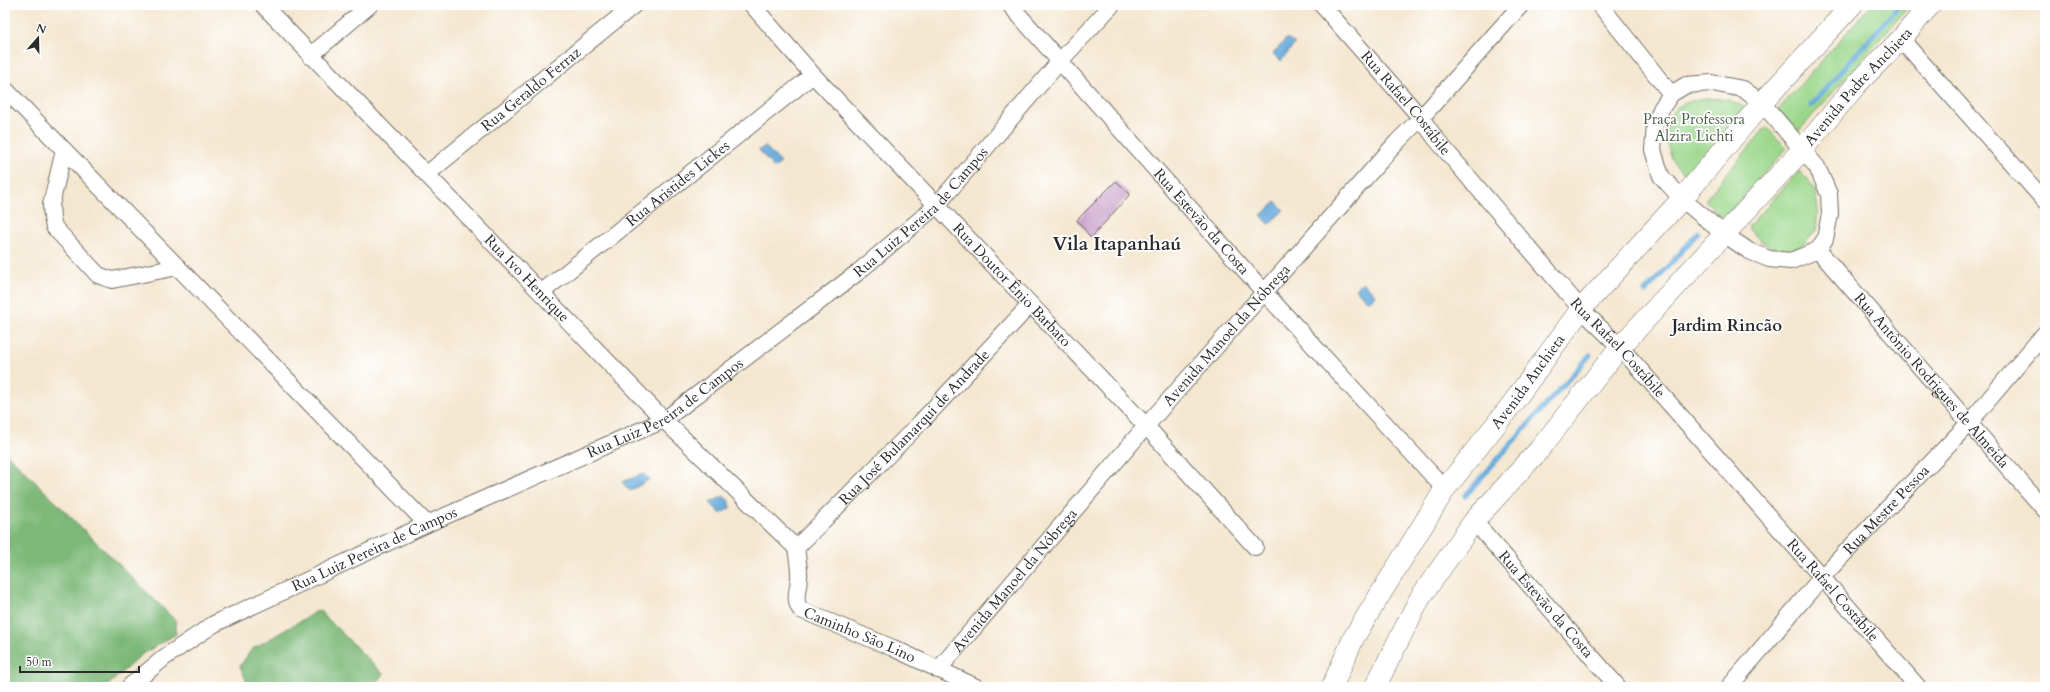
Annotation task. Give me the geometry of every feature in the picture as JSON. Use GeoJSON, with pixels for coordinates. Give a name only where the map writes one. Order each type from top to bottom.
{"type":"FeatureCollection","features":[{"type":"Feature","properties":{"kind":"main road"},"geometry":{"type":"LineString","coordinates":[[1762,103],[1852,5]]}},
{"type":"Feature","properties":{"kind":"main road","name":"Avenida Padre Anchieta"},"geometry":{"type":"LineString","coordinates":[[1802,150],[1857,84],[1901,39],[1930,5]]}},
{"type":"Feature","properties":{"kind":"main road","name":"Avenida Anchieta"},"geometry":{"type":"LineString","coordinates":[[1332,687],[1354,637],[1445,489],[1512,404],[1582,309],[1682,199],[1762,103]]}},
{"type":"Feature","properties":{"kind":"main road"},"geometry":{"type":"LineString","coordinates":[[1374,687],[1420,598],[1474,521],[1539,450],[1620,347],[1802,150]]}},
{"type":"Feature","properties":{"kind":"street","name":"Rua Ivo Henrique"},"geometry":{"type":"LineString","coordinates":[[263,5],[310,56],[542,292],[664,420],[796,548]]}},
{"type":"Feature","properties":{"kind":"street"},"geometry":{"type":"LineString","coordinates":[[310,56],[370,5]]}},
{"type":"Feature","properties":{"kind":"street","name":"Rua Geraldo Ferraz"},"geometry":{"type":"LineString","coordinates":[[427,174],[634,5]]}},
{"type":"Feature","properties":{"kind":"street","name":"Rua Doutor Ênio Barbato"},"geometry":{"type":"LineString","coordinates":[[752,5],[814,75],[1146,426],[1255,547]]}},
{"type":"Feature","properties":{"kind":"street","name":"Rua Estevão da Costa"},"geometry":{"type":"LineString","coordinates":[[1010,5],[1265,293],[1445,489]]}},
{"type":"Feature","properties":{"kind":"street","name":"Rua Luiz Pereira de Campos"},"geometry":{"type":"LineString","coordinates":[[129,687],[165,657],[214,624],[427,524],[664,420],[857,273],[937,205],[1060,62],[1112,5]]}},
{"type":"Feature","properties":{"kind":"street","name":"Rua Rafael Costábile"},"geometry":{"type":"LineString","coordinates":[[1322,5],[1421,118],[1436,139],[1582,309],[1620,347],[1918,687]]}},
{"type":"Feature","properties":{"kind":"street","name":"Avenida Manoel da Nóbrega"},"geometry":{"type":"LineString","coordinates":[[938,670],[1146,426],[1397,142],[1421,118],[1521,5]]}},
{"type":"Feature","properties":{"kind":"street"},"geometry":{"type":"LineString","coordinates":[[1600,5],[1671,94]]}},
{"type":"Feature","properties":{"kind":"street"},"geometry":{"type":"LineString","coordinates":[[1901,39],[2045,201]]}},
{"type":"Feature","properties":{"kind":"street","name":"Rua Aristides Lickes"},"geometry":{"type":"LineString","coordinates":[[542,292],[814,75]]}},
{"type":"Feature","properties":{"kind":"street"},"geometry":{"type":"LineString","coordinates":[[1712,82],[1743,89],[1762,103],[1816,167],[1829,194],[1830,214],[1825,239],[1818,250],[1791,262],[1769,259],[1749,251],[1724,234],[1682,199],[1661,176],[1653,150],[1655,125],[1661,109],[1671,94],[1686,85],[1712,82]]}},
{"type":"Feature","properties":{"kind":"street"},"geometry":{"type":"LineString","coordinates":[[5,89],[427,524]]}},
{"type":"Feature","properties":{"kind":"street"},"geometry":{"type":"LineString","coordinates":[[64,150],[51,205],[54,227],[98,275],[112,280],[178,267]]}},
{"type":"Feature","properties":{"kind":"street","name":"Rua Antônio Rodrigues de Almeida"},"geometry":{"type":"LineString","coordinates":[[1818,250],[2045,510]]}},
{"type":"Feature","properties":{"kind":"street","name":"Rua José Bulamarqui de Andrade"},"geometry":{"type":"LineString","coordinates":[[796,548],[920,423],[1030,305]]}},
{"type":"Feature","properties":{"kind":"street","name":"Rua Mestre Pessoa"},"geometry":{"type":"LineString","coordinates":[[1729,687],[1822,577],[1969,423],[2045,333]]}},
{"type":"Feature","properties":{"kind":"street","name":"Rua Estevão da Costa"},"geometry":{"type":"LineString","coordinates":[[1474,521],[1618,687]]}},
{"type":"Feature","properties":{"kind":"street","name":"Caminho São Lino"},"geometry":{"type":"LineString","coordinates":[[796,548],[800,581],[796,600],[797,606],[801,610],[886,645],[976,687]]}},
{"type":"Feature","properties":{"kind":"green space"},"geometry":{"type":"Polygon","coordinates":[[[1871,5],[1910,5],[1798,132],[1778,110],[1871,5]]]}},
{"type":"Feature","properties":{"kind":"green space","name":"Praça Professora Alzira Lichti"},"geometry":{"type":"Polygon","coordinates":[[[1708,98],[1729,100],[1746,108],[1687,176],[1677,167],[1670,153],[1667,136],[1669,119],[1672,112],[1681,105],[1708,98]]]}},
{"type":"Feature","properties":{"kind":"green space","name":"Praça Professora Alzira Lichti"},"geometry":{"type":"Polygon","coordinates":[[[1766,127],[1787,148],[1723,219],[1705,200],[1766,127]]]}},
{"type":"Feature","properties":{"kind":"green space"},"geometry":{"type":"Polygon","coordinates":[[[1799,171],[1807,179],[1815,191],[1818,209],[1816,231],[1798,250],[1781,250],[1764,243],[1748,227],[1799,171]]]}},
{"type":"Feature","properties":{"kind":"green space"},"geometry":{"type":"Polygon","coordinates":[[[5,452],[176,621],[176,634],[141,655],[106,687],[5,687],[5,452]]]}},
{"type":"Feature","properties":{"kind":"green space"},"geometry":{"type":"Polygon","coordinates":[[[319,610],[383,674],[373,687],[249,687],[240,666],[251,650],[319,610]]]}},
{"type":"Feature","properties":{"kind":"water"},"geometry":{"type":"Polygon","coordinates":[[[1287,38],[1295,44],[1281,61],[1273,54],[1287,38]]]}},
{"type":"Feature","properties":{"kind":"water"},"geometry":{"type":"Polygon","coordinates":[[[765,146],[781,163],[774,168],[759,150],[765,146]]]}},
{"type":"Feature","properties":{"kind":"water"},"geometry":{"type":"Polygon","coordinates":[[[1276,202],[1284,210],[1269,224],[1261,215],[1276,202]]]}},
{"type":"Feature","properties":{"kind":"water"},"geometry":{"type":"Polygon","coordinates":[[[1363,282],[1376,295],[1369,302],[1355,289],[1363,282]]]}},
{"type":"Feature","properties":{"kind":"water"},"geometry":{"type":"Polygon","coordinates":[[[643,474],[650,479],[630,491],[622,482],[643,474]]]}},
{"type":"Feature","properties":{"kind":"water"},"geometry":{"type":"Polygon","coordinates":[[[723,496],[731,502],[729,505],[731,507],[721,514],[710,503],[723,496]]]}},
{"type":"Feature","properties":{"kind":"building"},"geometry":{"type":"Polygon","coordinates":[[[1116,181],[1130,194],[1091,238],[1077,220],[1116,181]]]}},
{"type":"Feature","properties":{"kind":"waterway"},"geometry":{"type":"LineString","coordinates":[[1811,105],[1900,5]]}},
{"type":"Feature","properties":{"kind":"waterway"},"geometry":{"type":"LineString","coordinates":[[1645,292],[1698,233]]}},
{"type":"Feature","properties":{"kind":"waterway"},"geometry":{"type":"LineString","coordinates":[[1465,496],[1590,355]]}},
{"type":"Feature","properties":{"kind":"district","name":"Vila Itapanhaú"},"geometry":{"type":"Point","coordinates":[1117,244]}},
{"type":"Feature","properties":{"kind":"district","name":"Jardim Rincão"},"geometry":{"type":"Point","coordinates":[1727,325]}}]}
